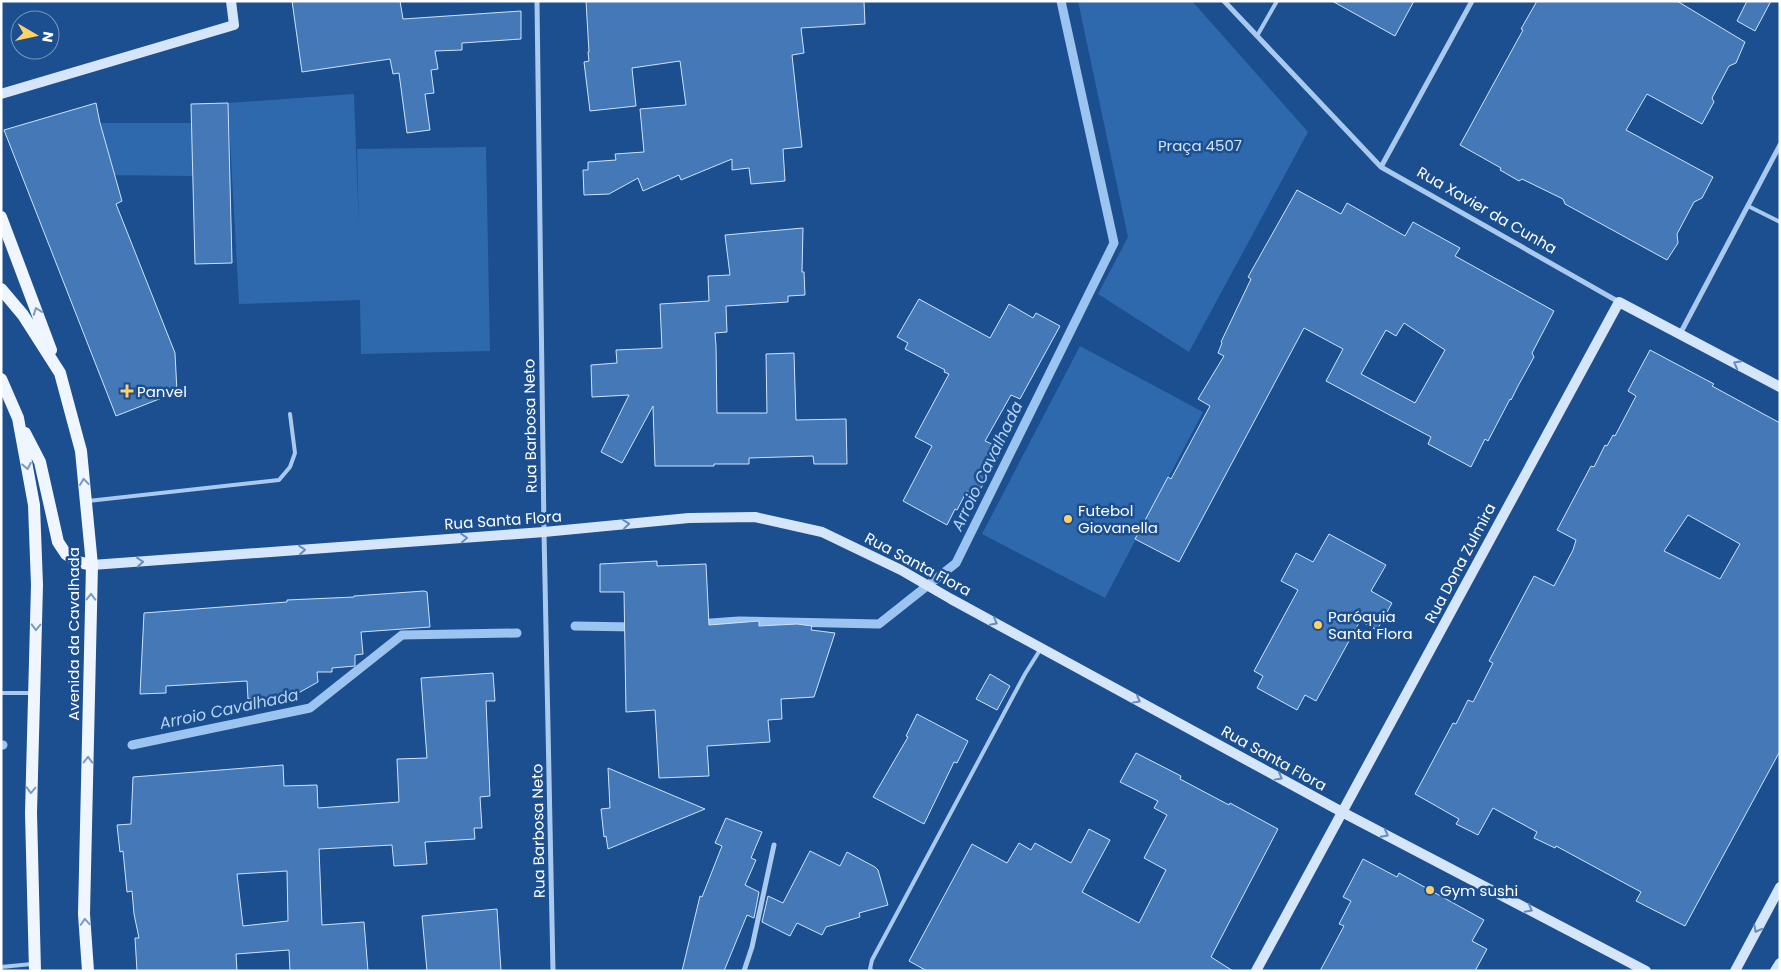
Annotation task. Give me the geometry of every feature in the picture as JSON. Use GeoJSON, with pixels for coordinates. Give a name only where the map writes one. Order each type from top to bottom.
{"type":"FeatureCollection","features":[{"type":"Feature","properties":{"kind":"main road"},"geometry":{"type":"LineString","coordinates":[[1,217],[60,373]]}},
{"type":"Feature","properties":{"kind":"main road","name":"Avenida da Cavalhada"},"geometry":{"type":"LineString","coordinates":[[1,289],[22,315],[60,373],[81,451],[92,565],[84,914],[88,971]]}},
{"type":"Feature","properties":{"kind":"main road"},"geometry":{"type":"LineString","coordinates":[[1,378],[40,462],[58,542],[66,554],[78,562],[92,565]]}},
{"type":"Feature","properties":{"kind":"main road"},"geometry":{"type":"LineString","coordinates":[[18,418],[34,505],[37,585],[31,813],[34,967]]}},
{"type":"Feature","properties":{"kind":"street"},"geometry":{"type":"LineString","coordinates":[[1,94],[234,25],[232,1]]}},
{"type":"Feature","properties":{"kind":"street","name":"Rua Barbosa Neto"},"geometry":{"type":"LineString","coordinates":[[537,1],[544,532],[554,971]]}},
{"type":"Feature","properties":{"kind":"street","name":"Rua Xavier da Cunha"},"geometry":{"type":"LineString","coordinates":[[1224,1],[1381,167],[1619,302],[1780,387]]}},
{"type":"Feature","properties":{"kind":"street"},"geometry":{"type":"LineString","coordinates":[[1381,167],[1472,1]]}},
{"type":"Feature","properties":{"kind":"street"},"geometry":{"type":"LineString","coordinates":[[1680,334],[1780,146]]}},
{"type":"Feature","properties":{"kind":"street","name":"Rua Dona Zulmira"},"geometry":{"type":"LineString","coordinates":[[1256,971],[1619,302]]}},
{"type":"Feature","properties":{"kind":"street","name":"Rua Santa Flora"},"geometry":{"type":"LineString","coordinates":[[92,565],[544,532],[689,518],[755,517],[822,532],[901,570],[1342,812],[1646,971]]}},
{"type":"Feature","properties":{"kind":"street"},"geometry":{"type":"LineString","coordinates":[[744,971],[752,947],[774,844]]}},
{"type":"Feature","properties":{"kind":"street"},"geometry":{"type":"LineString","coordinates":[[1735,971],[1780,887]]}},
{"type":"Feature","properties":{"kind":"street"},"geometry":{"type":"LineString","coordinates":[[1776,971],[1780,963]]}},
{"type":"Feature","properties":{"kind":"lane"},"geometry":{"type":"LineString","coordinates":[[1257,36],[1276,1]]}},
{"type":"Feature","properties":{"kind":"lane"},"geometry":{"type":"LineString","coordinates":[[1748,206],[1780,222]]}},
{"type":"Feature","properties":{"kind":"lane"},"geometry":{"type":"LineString","coordinates":[[86,502],[279,480],[290,467],[295,453],[290,414]]}},
{"type":"Feature","properties":{"kind":"lane"},"geometry":{"type":"LineString","coordinates":[[872,971],[870,969],[872,960],[1025,674],[1042,648]]}},
{"type":"Feature","properties":{"kind":"lane"},"geometry":{"type":"LineString","coordinates":[[1,693],[34,693]]}},
{"type":"Feature","properties":{"kind":"lane"},"geometry":{"type":"LineString","coordinates":[[1,968],[34,967]]}},
{"type":"Feature","properties":{"kind":"green space","name":"Praça 4507"},"geometry":{"type":"Polygon","coordinates":[[[1078,1],[1192,1],[1308,132],[1189,352],[1098,294],[1128,237],[1078,1]]]}},
{"type":"Feature","properties":{"kind":"green space"},"geometry":{"type":"Polygon","coordinates":[[[354,94],[359,231],[357,149],[486,147],[490,351],[361,354],[360,300],[239,304],[228,103],[354,94]]]}},
{"type":"Feature","properties":{"kind":"green space"},"geometry":{"type":"Polygon","coordinates":[[[99,123],[193,123],[192,176],[99,175],[99,123]]]}},
{"type":"Feature","properties":{"kind":"green space"},"geometry":{"type":"Polygon","coordinates":[[[1080,346],[1203,412],[1105,598],[982,534],[1080,346]]]}},
{"type":"Feature","properties":{"kind":"building"},"geometry":{"type":"Polygon","coordinates":[[[292,1],[400,1],[403,19],[521,11],[521,39],[462,43],[462,50],[435,51],[438,69],[431,70],[434,93],[425,94],[430,130],[407,133],[399,73],[393,74],[390,59],[302,72],[292,1]]]}},
{"type":"Feature","properties":{"kind":"building"},"geometry":{"type":"Polygon","coordinates":[[[586,1],[864,1],[865,24],[801,28],[804,53],[792,55],[802,147],[783,149],[785,181],[751,184],[749,168],[732,170],[732,159],[681,180],[679,175],[643,191],[638,178],[609,194],[584,195],[583,170],[588,170],[588,162],[616,160],[615,154],[644,152],[640,109],[686,105],[680,61],[632,68],[636,106],[590,111],[584,62],[589,61],[586,1]]]}},
{"type":"Feature","properties":{"kind":"building"},"geometry":{"type":"Polygon","coordinates":[[[1332,1],[1414,1],[1395,36],[1332,1]]]}},
{"type":"Feature","properties":{"kind":"building"},"geometry":{"type":"Polygon","coordinates":[[[1537,1],[1677,1],[1745,42],[1736,63],[1729,66],[1712,98],[1714,102],[1702,124],[1647,94],[1626,130],[1713,177],[1702,198],[1694,202],[1677,234],[1678,243],[1667,260],[1565,204],[1563,199],[1522,179],[1519,181],[1500,170],[1501,168],[1460,145],[1537,1]]]}},
{"type":"Feature","properties":{"kind":"building"},"geometry":{"type":"Polygon","coordinates":[[[1747,1],[1771,1],[1755,31],[1737,21],[1747,1]]]}},
{"type":"Feature","properties":{"kind":"building"},"geometry":{"type":"Polygon","coordinates":[[[96,103],[122,201],[116,204],[175,353],[177,392],[116,416],[4,130],[96,103]]]}},
{"type":"Feature","properties":{"kind":"building"},"geometry":{"type":"Polygon","coordinates":[[[228,103],[232,263],[195,264],[191,104],[228,103]]]}},
{"type":"Feature","properties":{"kind":"building"},"geometry":{"type":"Polygon","coordinates":[[[1297,190],[1341,214],[1347,203],[1405,236],[1413,222],[1460,248],[1455,256],[1554,311],[1532,353],[1534,357],[1488,441],[1485,439],[1471,467],[1428,444],[1431,437],[1326,381],[1343,349],[1304,328],[1179,562],[1135,539],[1168,477],[1171,479],[1210,406],[1198,399],[1224,356],[1218,353],[1221,342],[1251,279],[1248,277],[1297,190]],[[1404,323],[1396,336],[1386,330],[1361,374],[1415,403],[1445,350],[1404,323]]]}},
{"type":"Feature","properties":{"kind":"building"},"geometry":{"type":"Polygon","coordinates":[[[803,228],[802,272],[804,272],[805,295],[788,296],[788,302],[726,306],[727,332],[715,333],[717,413],[767,413],[766,354],[794,353],[796,420],[846,419],[847,464],[814,464],[813,456],[749,458],[749,464],[655,466],[653,406],[622,463],[601,452],[629,395],[592,397],[591,365],[617,363],[616,350],[662,348],[660,304],[709,301],[708,276],[730,275],[725,235],[803,228]]]}},
{"type":"Feature","properties":{"kind":"building"},"geometry":{"type":"Polygon","coordinates":[[[919,299],[990,338],[1009,304],[1033,318],[1036,313],[1060,326],[1020,399],[1011,395],[985,441],[1001,448],[992,470],[976,496],[967,491],[947,525],[903,501],[932,446],[915,437],[949,374],[944,372],[945,370],[905,349],[908,343],[897,337],[919,299]]]}},
{"type":"Feature","properties":{"kind":"building"},"geometry":{"type":"Polygon","coordinates":[[[1650,350],[1714,384],[1712,386],[1780,423],[1780,751],[1685,926],[1636,901],[1641,892],[1556,846],[1555,848],[1534,838],[1537,832],[1493,808],[1478,835],[1456,824],[1459,819],[1415,794],[1453,723],[1456,724],[1468,700],[1473,702],[1493,663],[1489,661],[1534,576],[1554,586],[1573,550],[1576,540],[1557,530],[1591,466],[1594,467],[1605,445],[1607,446],[1613,435],[1615,436],[1636,396],[1628,391],[1650,350]],[[1688,515],[1664,551],[1720,579],[1740,544],[1688,515]]]}},
{"type":"Feature","properties":{"kind":"building","name":"Paróquia Santa Flora"},"geometry":{"type":"Polygon","coordinates":[[[1329,534],[1386,565],[1371,591],[1392,603],[1377,630],[1360,621],[1316,701],[1305,695],[1297,710],[1257,688],[1263,676],[1254,671],[1298,590],[1281,581],[1296,553],[1313,562],[1329,534]]]}},
{"type":"Feature","properties":{"kind":"building"},"geometry":{"type":"Polygon","coordinates":[[[657,561],[657,566],[706,564],[709,625],[759,621],[759,626],[797,624],[812,626],[811,630],[835,633],[814,697],[781,699],[782,719],[768,720],[770,742],[707,746],[709,776],[659,778],[655,710],[626,712],[624,592],[600,592],[600,564],[657,561]]]}},
{"type":"Feature","properties":{"kind":"building"},"geometry":{"type":"Polygon","coordinates":[[[427,592],[430,627],[361,632],[363,654],[355,655],[355,666],[332,668],[332,672],[317,672],[318,682],[293,696],[248,699],[247,681],[166,686],[166,693],[140,694],[144,613],[287,602],[287,600],[427,592]]]}},
{"type":"Feature","properties":{"kind":"building"},"geometry":{"type":"Polygon","coordinates":[[[493,673],[495,701],[486,701],[490,796],[480,797],[482,828],[474,828],[475,839],[425,842],[427,864],[394,866],[392,845],[319,849],[322,925],[364,922],[368,971],[290,971],[289,950],[236,954],[237,971],[137,971],[135,938],[139,938],[132,891],[127,892],[123,851],[120,852],[117,825],[131,824],[133,777],[283,765],[284,786],[317,785],[318,808],[399,802],[397,759],[427,758],[421,678],[493,673]],[[287,871],[237,874],[243,926],[288,921],[287,871]]]}},
{"type":"Feature","properties":{"kind":"building"},"geometry":{"type":"Polygon","coordinates":[[[990,674],[1010,686],[997,710],[976,699],[990,674]]]}},
{"type":"Feature","properties":{"kind":"building"},"geometry":{"type":"Polygon","coordinates":[[[917,714],[968,741],[957,763],[954,762],[924,824],[873,797],[908,737],[906,736],[917,714]]]}},
{"type":"Feature","properties":{"kind":"building"},"geometry":{"type":"Polygon","coordinates":[[[1136,753],[1181,776],[1180,779],[1278,829],[1211,957],[1233,971],[927,971],[909,961],[972,844],[1007,863],[1019,843],[1031,850],[1035,843],[1071,863],[1089,829],[1110,840],[1082,892],[1139,923],[1166,870],[1144,858],[1167,815],[1154,808],[1158,801],[1120,782],[1136,753]]]}},
{"type":"Feature","properties":{"kind":"building"},"geometry":{"type":"Polygon","coordinates":[[[608,768],[705,809],[608,849],[606,836],[604,837],[601,809],[610,808],[608,768]]]}},
{"type":"Feature","properties":{"kind":"building"},"geometry":{"type":"Polygon","coordinates":[[[726,818],[762,832],[751,858],[756,860],[745,885],[759,892],[754,918],[747,915],[724,971],[682,971],[700,896],[702,897],[722,846],[715,843],[726,818]]]}},
{"type":"Feature","properties":{"kind":"building"},"geometry":{"type":"Polygon","coordinates":[[[810,851],[840,866],[847,852],[875,867],[878,870],[888,905],[859,913],[860,917],[826,927],[822,935],[797,923],[790,936],[762,922],[768,896],[783,903],[810,851]]]}},
{"type":"Feature","properties":{"kind":"building"},"geometry":{"type":"Polygon","coordinates":[[[1363,859],[1397,877],[1399,873],[1484,920],[1472,941],[1487,949],[1475,971],[1320,971],[1344,926],[1339,924],[1351,901],[1343,897],[1363,859]]]}},
{"type":"Feature","properties":{"kind":"building"},"geometry":{"type":"Polygon","coordinates":[[[497,909],[501,971],[427,971],[422,916],[497,909]]]}},
{"type":"Feature","properties":{"kind":"waterway","name":"Arroio Cavalhada"},"geometry":{"type":"LineString","coordinates":[[697,624],[739,621],[879,624],[956,563],[1114,243],[1061,1]]}},
{"type":"Feature","properties":{"kind":"waterway","name":"Arroio Cavalhada"},"geometry":{"type":"LineString","coordinates":[[575,626],[634,627]]}},
{"type":"Feature","properties":{"kind":"waterway","name":"Arroio Cavalhada"},"geometry":{"type":"LineString","coordinates":[[132,745],[310,708],[402,635],[517,633]]}},
{"type":"Feature","properties":{"kind":"place","name":"Panvel"},"geometry":{"type":"Point","coordinates":[127,391]}},
{"type":"Feature","properties":{"kind":"place","name":"Futebol Giovanella"},"geometry":{"type":"Point","coordinates":[1068,519]}},
{"type":"Feature","properties":{"kind":"place","name":"Paróquia Santa Flora"},"geometry":{"type":"Point","coordinates":[1318,625]}},
{"type":"Feature","properties":{"kind":"place","name":"Gym sushi"},"geometry":{"type":"Point","coordinates":[1430,890]}}]}
